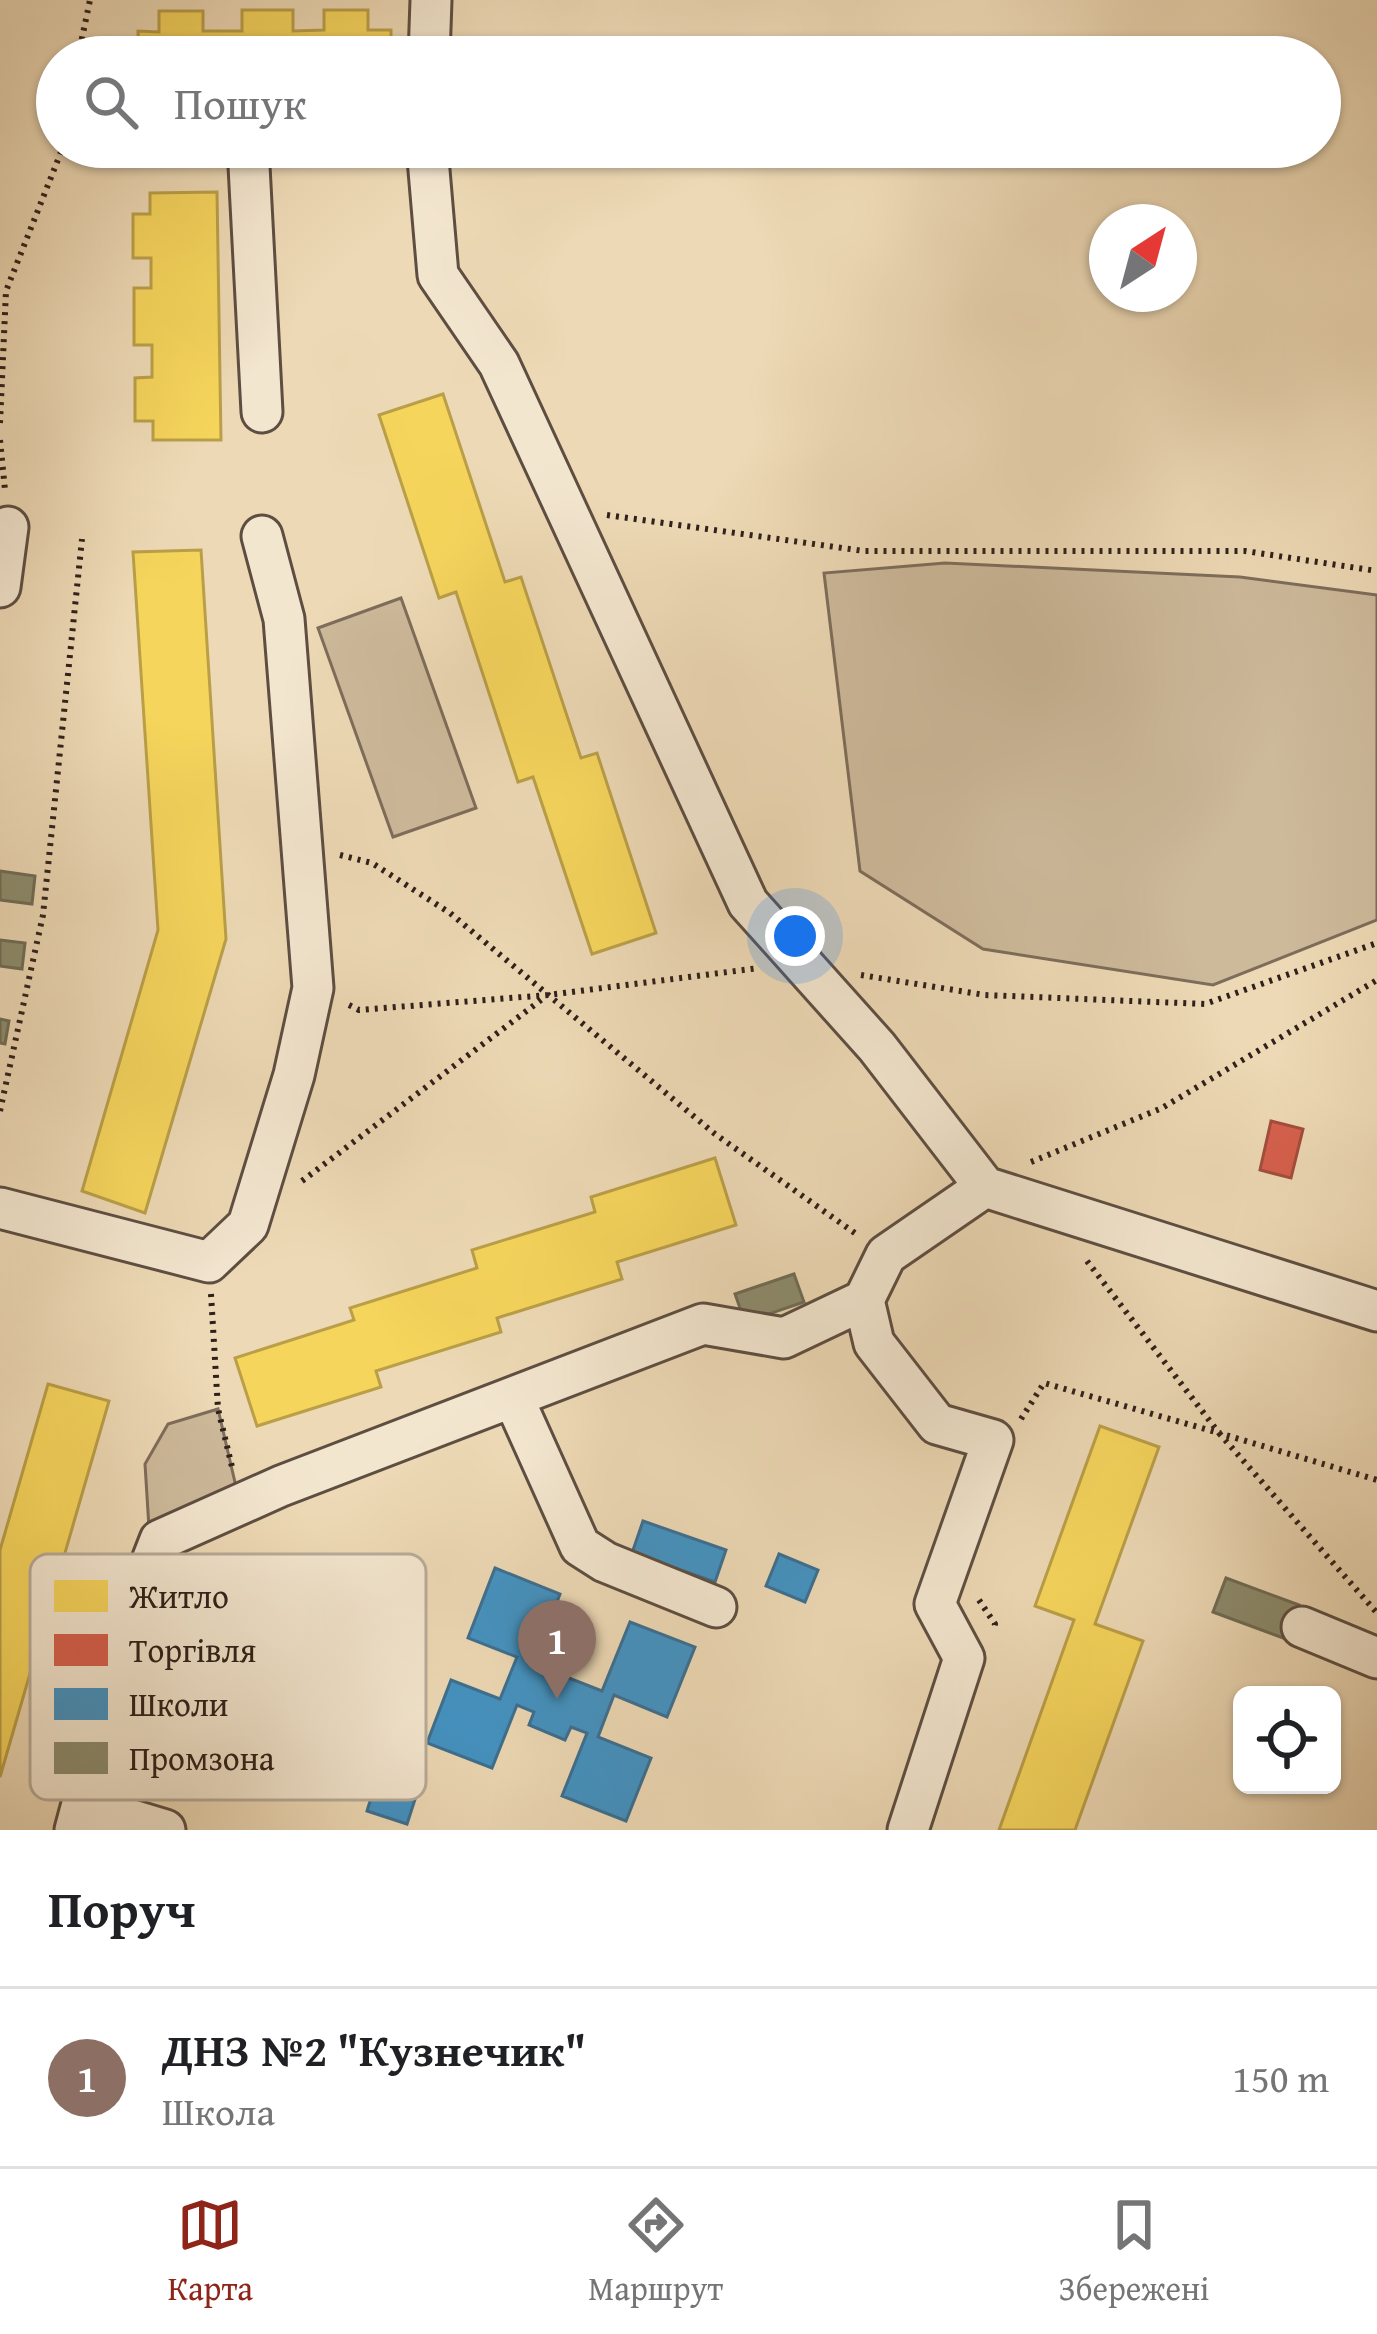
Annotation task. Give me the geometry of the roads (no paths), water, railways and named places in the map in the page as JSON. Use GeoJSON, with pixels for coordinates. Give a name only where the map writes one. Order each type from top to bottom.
{"type":"FeatureCollection","features":[{"type":"Feature","properties":{"kind":"lane"},"geometry":{"type":"LineString","coordinates":[[430,36],[431,0]]}},
{"type":"Feature","properties":{"kind":"lane"},"geometry":{"type":"LineString","coordinates":[[249,168],[262,412]]}},
{"type":"Feature","properties":{"kind":"lane"},"geometry":{"type":"LineString","coordinates":[[429,168],[438,275],[499,364],[748,903],[877,1047],[986,1186],[1377,1311]]}},
{"type":"Feature","properties":{"kind":"lane"},"geometry":{"type":"LineString","coordinates":[[0,587],[8,526]]}},
{"type":"Feature","properties":{"kind":"lane"},"geometry":{"type":"LineString","coordinates":[[0,1208],[209,1262],[248,1225],[314,988],[284,619],[262,536]]}},
{"type":"Feature","properties":{"kind":"lane"},"geometry":{"type":"LineString","coordinates":[[155,1554],[160,1540],[241,1504],[703,1324],[784,1338],[864,1300],[886,1255],[986,1186]]}},
{"type":"Feature","properties":{"kind":"lane"},"geometry":{"type":"LineString","coordinates":[[864,1300],[874,1343],[937,1424],[993,1440],[934,1604],[964,1658],[908,1830]]}},
{"type":"Feature","properties":{"kind":"lane"},"geometry":{"type":"LineString","coordinates":[[513,1397],[580,1546],[605,1562],[716,1607]]}},
{"type":"Feature","properties":{"kind":"lane"},"geometry":{"type":"LineString","coordinates":[[1303,1627],[1377,1658]]}},
{"type":"Feature","properties":{"kind":"lane"},"geometry":{"type":"LineString","coordinates":[[79,1817],[165,1830]]}},
{"type":"Feature","properties":{"kind":"place","name":"ДНЗ №2 \"Кузнечик\""},"geometry":{"type":"Point","coordinates":[557,1699]}}]}
